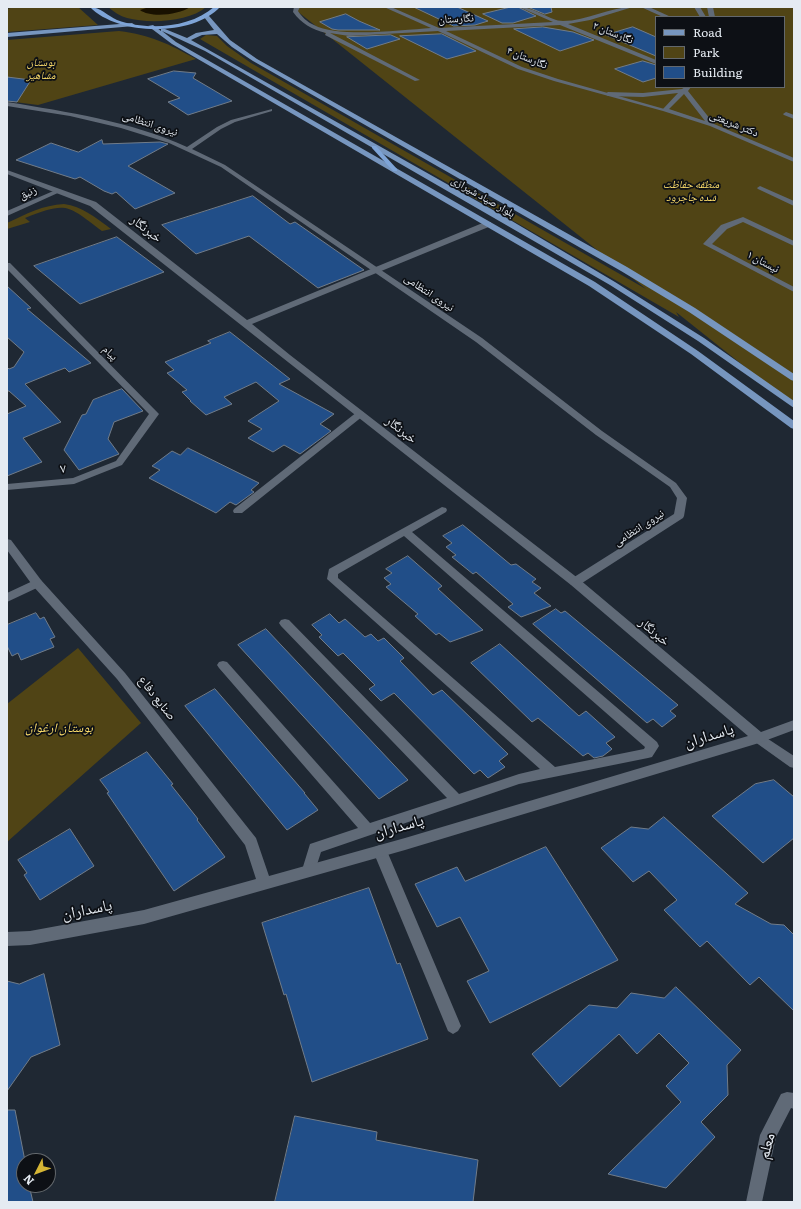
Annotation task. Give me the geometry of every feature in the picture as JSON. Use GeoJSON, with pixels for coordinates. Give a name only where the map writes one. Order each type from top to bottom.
{"type":"FeatureCollection","features":[{"type":"Feature","properties":{"kind":"highway"},"geometry":{"type":"LineString","coordinates":[[93,7],[109,19],[132,25],[151,26],[179,24],[207,17],[217,7]]}},
{"type":"Feature","properties":{"kind":"highway"},"geometry":{"type":"LineString","coordinates":[[374,147],[395,170]]}},
{"type":"Feature","properties":{"kind":"main road","name":"بلوار صیاد شیرازی"},"geometry":{"type":"LineString","coordinates":[[207,17],[218,32],[230,44],[255,60],[617,265],[692,310],[794,378]]}},
{"type":"Feature","properties":{"kind":"main road"},"geometry":{"type":"LineString","coordinates":[[7,34],[132,25]]}},
{"type":"Feature","properties":{"kind":"main road"},"geometry":{"type":"LineString","coordinates":[[151,26],[174,43],[592,284],[656,325],[723,372],[794,426]]}},
{"type":"Feature","properties":{"kind":"main road","name":"بلوار صیاد شیرازی"},"geometry":{"type":"LineString","coordinates":[[151,26],[188,40],[643,303],[738,365],[794,405]]}},
{"type":"Feature","properties":{"kind":"main road"},"geometry":{"type":"LineString","coordinates":[[188,40],[191,36],[198,34],[218,32]]}},
{"type":"Feature","properties":{"kind":"street","name":"نگارستان"},"geometry":{"type":"LineString","coordinates":[[297,7],[295,11],[302,21],[320,31],[349,34],[562,23],[588,19],[630,7]]}},
{"type":"Feature","properties":{"kind":"street","name":"نگارستان ۴"},"geometry":{"type":"LineString","coordinates":[[387,7],[442,30],[520,68],[665,110]]}},
{"type":"Feature","properties":{"kind":"street","name":"نگارستان ۲"},"geometry":{"type":"LineString","coordinates":[[522,7],[655,62]]}},
{"type":"Feature","properties":{"kind":"street"},"geometry":{"type":"LineString","coordinates":[[644,7],[666,16]]}},
{"type":"Feature","properties":{"kind":"street"},"geometry":{"type":"LineString","coordinates":[[697,7],[702,16]]}},
{"type":"Feature","properties":{"kind":"street"},"geometry":{"type":"LineString","coordinates":[[320,31],[417,80]]}},
{"type":"Feature","properties":{"kind":"street"},"geometry":{"type":"LineString","coordinates":[[608,94],[643,95],[686,89]]}},
{"type":"Feature","properties":{"kind":"street"},"geometry":{"type":"LineString","coordinates":[[665,110],[686,89]]}},
{"type":"Feature","properties":{"kind":"street"},"geometry":{"type":"LineString","coordinates":[[686,89],[712,125]]}},
{"type":"Feature","properties":{"kind":"street","name":"نیروی انتظامی"},"geometry":{"type":"LineString","coordinates":[[7,104],[70,114],[144,132],[188,149],[223,166],[490,349],[600,433],[673,485],[682,498],[678,516],[575,582]]}},
{"type":"Feature","properties":{"kind":"street"},"geometry":{"type":"LineString","coordinates":[[188,149],[219,128],[233,121],[270,110]]}},
{"type":"Feature","properties":{"kind":"street","name":"دکتر شریعتی"},"geometry":{"type":"LineString","coordinates":[[665,110],[712,125],[794,160]]}},
{"type":"Feature","properties":{"kind":"street"},"geometry":{"type":"LineString","coordinates":[[786,114],[794,117]]}},
{"type":"Feature","properties":{"kind":"street","name":"خبرنگار"},"geometry":{"type":"LineString","coordinates":[[7,172],[93,204],[575,582],[759,738],[794,763]]}},
{"type":"Feature","properties":{"kind":"street"},"geometry":{"type":"LineString","coordinates":[[760,188],[794,204]]}},
{"type":"Feature","properties":{"kind":"street","name":"زنبق"},"geometry":{"type":"LineString","coordinates":[[7,214],[58,191]]}},
{"type":"Feature","properties":{"kind":"street","name":"نیستان ۱"},"geometry":{"type":"LineString","coordinates":[[794,244],[743,219],[724,226],[707,244],[794,290]]}},
{"type":"Feature","properties":{"kind":"street"},"geometry":{"type":"LineString","coordinates":[[246,323],[488,224]]}},
{"type":"Feature","properties":{"kind":"street","name":"پیام"},"geometry":{"type":"LineString","coordinates":[[7,265],[154,414],[119,463]]}},
{"type":"Feature","properties":{"kind":"street"},"geometry":{"type":"LineString","coordinates":[[238,511],[360,414]]}},
{"type":"Feature","properties":{"kind":"street","name":"۷"},"geometry":{"type":"LineString","coordinates":[[7,487],[74,481],[119,463]]}},
{"type":"Feature","properties":{"kind":"street"},"geometry":{"type":"LineString","coordinates":[[442,510],[333,572],[332,579],[552,772]]}},
{"type":"Feature","properties":{"kind":"street"},"geometry":{"type":"LineString","coordinates":[[309,870],[315,848],[520,779],[648,753],[653,746],[405,532]]}},
{"type":"Feature","properties":{"kind":"street","name":"صنایع دفاع"},"geometry":{"type":"LineString","coordinates":[[7,543],[38,583],[121,676],[251,842],[264,882]]}},
{"type":"Feature","properties":{"kind":"street"},"geometry":{"type":"LineString","coordinates":[[7,598],[38,583]]}},
{"type":"Feature","properties":{"kind":"street"},"geometry":{"type":"LineString","coordinates":[[285,623],[457,800]]}},
{"type":"Feature","properties":{"kind":"street"},"geometry":{"type":"LineString","coordinates":[[223,665],[368,830]]}},
{"type":"Feature","properties":{"kind":"street","name":"پاسداران"},"geometry":{"type":"LineString","coordinates":[[7,940],[30,938],[144,916],[380,851],[759,738],[794,725]]}},
{"type":"Feature","properties":{"kind":"street"},"geometry":{"type":"LineString","coordinates":[[380,851],[453,1026]]}},
{"type":"Feature","properties":{"kind":"street","name":"معلم"},"geometry":{"type":"LineString","coordinates":[[754,1202],[768,1135],[787,1100],[794,1101]]}},
{"type":"Feature","properties":{"kind":"green space"},"geometry":{"type":"Polygon","coordinates":[[[14,7],[78,7],[98,25],[7,32],[7,9],[14,7]]]}},
{"type":"Feature","properties":{"kind":"green space"},"geometry":{"type":"Polygon","coordinates":[[[108,7],[206,7],[190,16],[179,19],[146,21],[127,18],[117,14],[108,7]]]}},
{"type":"Feature","properties":{"kind":"green space","name":"منطقه حفاظت شده جاجرود"},"geometry":{"type":"Polygon","coordinates":[[[292,7],[794,7],[794,406],[676,312],[679,317],[200,39],[206,35],[217,36],[227,46],[251,63],[646,289],[292,7]]]}},
{"type":"Feature","properties":{"kind":"green space","name":"بوستان مشاهیر"},"geometry":{"type":"Polygon","coordinates":[[[119,31],[141,35],[159,41],[196,59],[38,105],[7,101],[7,40],[119,31]]]}},
{"type":"Feature","properties":{"kind":"green space"},"geometry":{"type":"Polygon","coordinates":[[[64,204],[83,210],[111,229],[102,231],[74,211],[66,208],[59,208],[50,209],[25,218],[30,222],[7,229],[7,223],[28,213],[49,206],[64,204]]]}},
{"type":"Feature","properties":{"kind":"green space","name":"بوستان ارغوان"},"geometry":{"type":"Polygon","coordinates":[[[78,648],[141,723],[7,842],[7,704],[78,648]]]}},
{"type":"Feature","properties":{"kind":"shaded area"},"geometry":{"type":"Polygon","coordinates":[[[149,7],[190,7],[172,14],[157,15],[140,10],[149,7]]]}},
{"type":"Feature","properties":{"kind":"building"},"geometry":{"type":"Polygon","coordinates":[[[414,7],[457,7],[488,21],[475,25],[454,26],[414,7]]]}},
{"type":"Feature","properties":{"kind":"building"},"geometry":{"type":"Polygon","coordinates":[[[511,7],[518,7],[536,16],[513,23],[502,23],[483,14],[511,7]]]}},
{"type":"Feature","properties":{"kind":"building"},"geometry":{"type":"Polygon","coordinates":[[[528,7],[551,7],[552,12],[545,14],[528,7]]]}},
{"type":"Feature","properties":{"kind":"building"},"geometry":{"type":"Polygon","coordinates":[[[346,14],[380,30],[338,30],[332,29],[320,22],[346,14]]]}},
{"type":"Feature","properties":{"kind":"building"},"geometry":{"type":"Polygon","coordinates":[[[543,27],[573,32],[594,40],[560,51],[514,29],[543,27]]]}},
{"type":"Feature","properties":{"kind":"building"},"geometry":{"type":"Polygon","coordinates":[[[633,27],[655,37],[655,56],[606,35],[633,27]]]}},
{"type":"Feature","properties":{"kind":"building"},"geometry":{"type":"Polygon","coordinates":[[[442,34],[476,51],[447,59],[400,36],[442,34]]]}},
{"type":"Feature","properties":{"kind":"building"},"geometry":{"type":"Polygon","coordinates":[[[391,35],[400,39],[367,49],[347,37],[391,35]]]}},
{"type":"Feature","properties":{"kind":"building"},"geometry":{"type":"Polygon","coordinates":[[[643,61],[655,65],[655,78],[643,82],[615,69],[643,61]]]}},
{"type":"Feature","properties":{"kind":"building"},"geometry":{"type":"Polygon","coordinates":[[[174,71],[196,73],[193,78],[232,101],[188,115],[168,102],[180,98],[148,79],[174,71]]]}},
{"type":"Feature","properties":{"kind":"building"},"geometry":{"type":"Polygon","coordinates":[[[7,77],[31,80],[17,102],[7,101],[7,77]]]}},
{"type":"Feature","properties":{"kind":"building"},"geometry":{"type":"Polygon","coordinates":[[[102,140],[103,144],[160,142],[168,144],[128,166],[175,193],[135,209],[116,192],[112,194],[104,191],[80,177],[75,179],[16,160],[51,143],[78,152],[102,140]]]}},
{"type":"Feature","properties":{"kind":"building"},"geometry":{"type":"Polygon","coordinates":[[[253,196],[290,224],[295,222],[364,270],[318,288],[249,236],[196,254],[162,225],[253,196]]]}},
{"type":"Feature","properties":{"kind":"building"},"geometry":{"type":"Polygon","coordinates":[[[117,237],[164,272],[80,304],[34,266],[117,237]]]}},
{"type":"Feature","properties":{"kind":"building"},"geometry":{"type":"Polygon","coordinates":[[[7,286],[31,308],[27,309],[91,363],[69,372],[65,368],[25,384],[61,422],[23,438],[42,462],[7,476],[7,414],[26,406],[9,391],[7,391],[7,367],[9,369],[14,367],[24,352],[7,337],[7,286]]]}},
{"type":"Feature","properties":{"kind":"building"},"geometry":{"type":"Polygon","coordinates":[[[230,332],[290,379],[279,384],[334,414],[320,424],[331,431],[300,454],[284,445],[273,452],[248,438],[262,429],[248,421],[279,401],[256,382],[224,397],[232,404],[206,415],[190,401],[182,392],[187,390],[167,373],[174,370],[165,362],[211,343],[208,341],[230,332]]]}},
{"type":"Feature","properties":{"kind":"building"},"geometry":{"type":"Polygon","coordinates":[[[122,389],[143,411],[114,422],[108,439],[119,454],[79,470],[64,450],[82,415],[86,414],[93,400],[122,389]]]}},
{"type":"Feature","properties":{"kind":"building"},"geometry":{"type":"Polygon","coordinates":[[[188,448],[259,483],[251,490],[254,492],[236,505],[230,502],[216,513],[149,478],[160,470],[152,466],[172,451],[180,455],[188,448]]]}},
{"type":"Feature","properties":{"kind":"building"},"geometry":{"type":"Polygon","coordinates":[[[463,525],[511,565],[516,564],[536,579],[532,582],[541,588],[534,593],[551,606],[521,617],[508,607],[513,604],[476,572],[473,574],[452,557],[456,555],[446,547],[452,543],[443,536],[463,525]]]}},
{"type":"Feature","properties":{"kind":"building"},"geometry":{"type":"Polygon","coordinates":[[[408,556],[442,586],[438,589],[483,630],[450,642],[439,633],[436,635],[415,616],[418,614],[386,587],[391,584],[384,578],[392,573],[386,569],[408,556]]]}},
{"type":"Feature","properties":{"kind":"building"},"geometry":{"type":"Polygon","coordinates":[[[556,609],[561,613],[565,611],[678,705],[670,711],[676,716],[662,727],[653,719],[647,723],[533,624],[556,609]]]}},
{"type":"Feature","properties":{"kind":"building"},"geometry":{"type":"Polygon","coordinates":[[[36,613],[40,619],[44,617],[55,637],[50,639],[54,647],[21,660],[18,653],[12,656],[7,646],[7,625],[36,613]]]}},
{"type":"Feature","properties":{"kind":"building"},"geometry":{"type":"Polygon","coordinates":[[[330,614],[339,623],[345,619],[365,637],[371,634],[378,641],[384,638],[404,658],[400,661],[433,695],[442,690],[508,754],[499,761],[505,767],[488,778],[480,770],[474,774],[394,693],[381,701],[369,689],[375,685],[343,653],[338,656],[319,637],[322,635],[312,625],[330,614]]]}},
{"type":"Feature","properties":{"kind":"building"},"geometry":{"type":"Polygon","coordinates":[[[266,629],[408,780],[379,799],[238,645],[266,629]]]}},
{"type":"Feature","properties":{"kind":"building"},"geometry":{"type":"Polygon","coordinates":[[[500,644],[579,716],[586,711],[615,737],[606,743],[612,749],[603,756],[594,758],[588,753],[583,756],[538,718],[532,722],[471,663],[500,644]]]}},
{"type":"Feature","properties":{"kind":"building"},"geometry":{"type":"Polygon","coordinates":[[[215,689],[318,810],[287,830],[185,706],[215,689]]]}},
{"type":"Feature","properties":{"kind":"building"},"geometry":{"type":"Polygon","coordinates":[[[147,752],[173,784],[171,785],[198,819],[197,820],[225,857],[174,891],[107,793],[109,792],[100,780],[147,752]]]}},
{"type":"Feature","properties":{"kind":"building"},"geometry":{"type":"Polygon","coordinates":[[[774,780],[794,797],[794,838],[763,863],[712,816],[755,784],[774,780]]]}},
{"type":"Feature","properties":{"kind":"building"},"geometry":{"type":"Polygon","coordinates":[[[664,817],[748,893],[735,904],[771,924],[784,925],[794,935],[794,1011],[759,977],[750,985],[707,941],[700,947],[664,910],[677,900],[649,871],[633,882],[601,848],[631,827],[648,829],[664,817]]]}},
{"type":"Feature","properties":{"kind":"building"},"geometry":{"type":"Polygon","coordinates":[[[70,829],[94,866],[40,900],[24,875],[27,873],[18,860],[70,829]]]}},
{"type":"Feature","properties":{"kind":"building"},"geometry":{"type":"Polygon","coordinates":[[[546,847],[618,960],[490,1023],[467,981],[489,971],[460,917],[437,927],[415,884],[457,867],[465,881],[546,847]]]}},
{"type":"Feature","properties":{"kind":"building"},"geometry":{"type":"Polygon","coordinates":[[[369,888],[397,964],[400,963],[428,1039],[312,1082],[286,994],[284,995],[262,923],[369,888]]]}},
{"type":"Feature","properties":{"kind":"building"},"geometry":{"type":"Polygon","coordinates":[[[44,974],[60,1045],[31,1057],[7,1091],[7,981],[19,984],[44,974]]]}},
{"type":"Feature","properties":{"kind":"building"},"geometry":{"type":"Polygon","coordinates":[[[676,987],[741,1050],[727,1065],[728,1095],[701,1122],[715,1137],[666,1188],[608,1174],[681,1102],[666,1086],[689,1063],[659,1033],[637,1054],[619,1034],[560,1087],[532,1054],[589,1005],[617,1008],[631,993],[664,998],[676,987]]]}},
{"type":"Feature","properties":{"kind":"building"},"geometry":{"type":"Polygon","coordinates":[[[7,1110],[15,1110],[23,1153],[16,1153],[16,1193],[31,1193],[33,1202],[7,1202],[7,1110]]]}},
{"type":"Feature","properties":{"kind":"building"},"geometry":{"type":"Polygon","coordinates":[[[295,1116],[377,1132],[376,1140],[478,1160],[473,1202],[275,1202],[295,1116]]]}}]}
